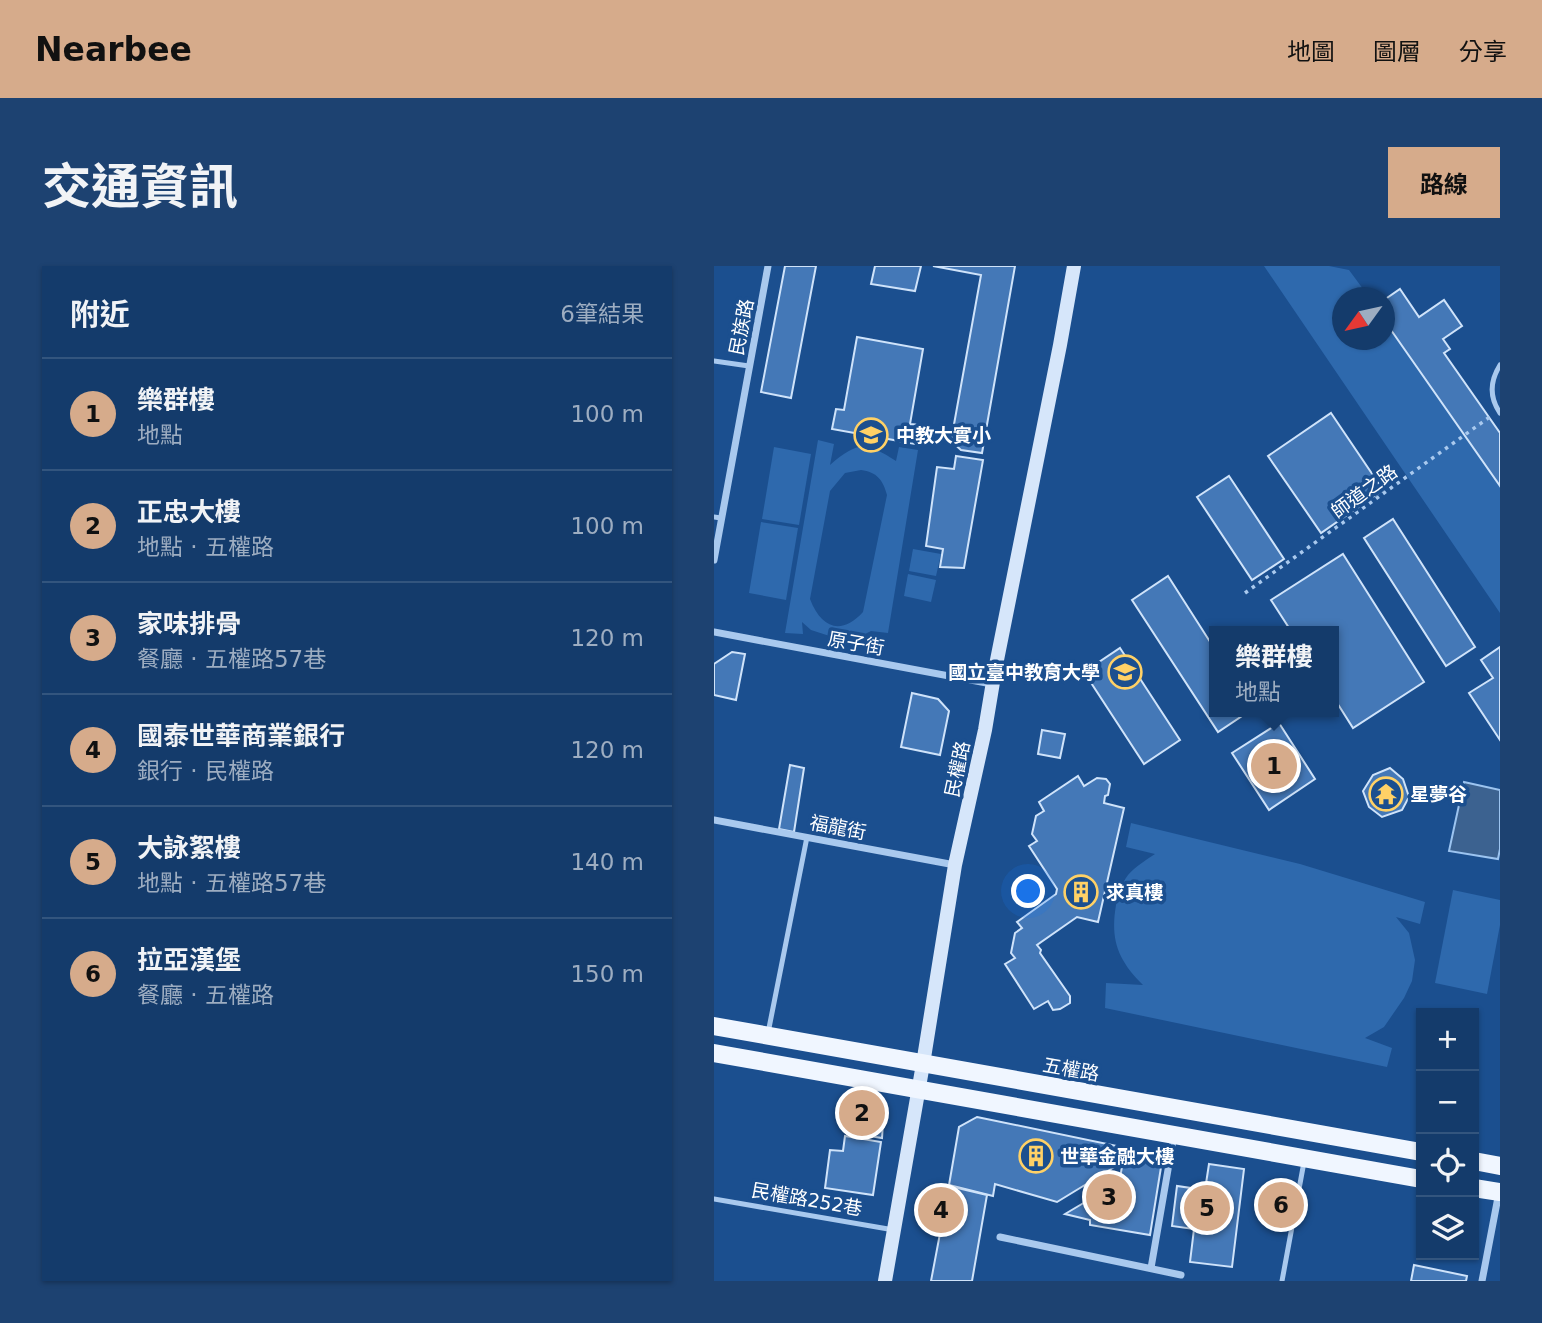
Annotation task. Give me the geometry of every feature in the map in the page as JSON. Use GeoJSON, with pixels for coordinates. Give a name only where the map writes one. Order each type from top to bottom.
{"type":"FeatureCollection","features":[{"type":"Feature","properties":{"kind":"main road","name":"民權路"},"geometry":{"type":"LineString","coordinates":[[885,1281],[955,865],[985,730],[1074,266]]}},
{"type":"Feature","properties":{"kind":"main road","name":"五權路"},"geometry":{"type":"LineString","coordinates":[[714,1026],[1416,1151]]}},
{"type":"Feature","properties":{"kind":"main road"},"geometry":{"type":"LineString","coordinates":[[714,1053],[1416,1178]]}},
{"type":"Feature","properties":{"kind":"main road"},"geometry":{"type":"LineString","coordinates":[[1479,1162],[1500,1166]]}},
{"type":"Feature","properties":{"kind":"main road"},"geometry":{"type":"LineString","coordinates":[[1479,1189],[1500,1191]]}},
{"type":"Feature","properties":{"kind":"street","name":"民族路"},"geometry":{"type":"LineString","coordinates":[[714,559],[718,518],[768,266]]}},
{"type":"Feature","properties":{"kind":"street","name":"原子街"},"geometry":{"type":"LineString","coordinates":[[714,632],[992,684]]}},
{"type":"Feature","properties":{"kind":"street","name":"福龍街"},"geometry":{"type":"LineString","coordinates":[[714,820],[955,865]]}},
{"type":"Feature","properties":{"kind":"street"},"geometry":{"type":"LineString","coordinates":[[1151,1268],[1174,1135]]}},
{"type":"Feature","properties":{"kind":"street"},"geometry":{"type":"LineString","coordinates":[[1482,1281],[1500,1191]]}},
{"type":"Feature","properties":{"kind":"street"},"geometry":{"type":"LineString","coordinates":[[999,1237],[1181,1275]]}},
{"type":"Feature","properties":{"kind":"lane"},"geometry":{"type":"LineString","coordinates":[[714,361],[749,366]]}},
{"type":"Feature","properties":{"kind":"lane"},"geometry":{"type":"LineString","coordinates":[[1499,412],[1491,388],[1500,365]]}},
{"type":"Feature","properties":{"kind":"lane"},"geometry":{"type":"LineString","coordinates":[[767,1036],[807,837]]}},
{"type":"Feature","properties":{"kind":"lane"},"geometry":{"type":"LineString","coordinates":[[1282,1281],[1305,1158]]}},
{"type":"Feature","properties":{"kind":"lane","name":"民權路252巷"},"geometry":{"type":"LineString","coordinates":[[714,1199],[894,1231]]}},
{"type":"Feature","properties":{"kind":"path","name":"師道之路"},"geometry":{"type":"LineString","coordinates":[[1245,593],[1499,412]]}},
{"type":"Feature","properties":{"kind":"shaded area"},"geometry":{"type":"Polygon","coordinates":[[[1264,266],[1329,266],[1349,270],[1362,287],[1332,287],[1332,350],[1395,350],[1395,334],[1500,486],[1500,613],[1264,266]]]}},
{"type":"Feature","properties":{"kind":"shaded area"},"geometry":{"type":"Polygon","coordinates":[[[818,440],[834,444],[830,465],[855,448],[877,450],[896,461],[899,447],[918,450],[888,633],[871,631],[857,638],[842,640],[811,630],[802,622],[803,634],[785,633],[818,440]],[[861,470],[845,473],[830,491],[810,599],[820,617],[832,625],[847,624],[863,612],[887,495],[878,478],[861,470]]]}},
{"type":"Feature","properties":{"kind":"shaded area"},"geometry":{"type":"Polygon","coordinates":[[[774,447],[811,454],[799,525],[762,519],[774,447]]]}},
{"type":"Feature","properties":{"kind":"shaded area"},"geometry":{"type":"Polygon","coordinates":[[[761,522],[798,528],[786,600],[749,593],[761,522]]]}},
{"type":"Feature","properties":{"kind":"shaded area"},"geometry":{"type":"Polygon","coordinates":[[[913,549],[941,554],[936,576],[909,571],[913,549]]]}},
{"type":"Feature","properties":{"kind":"shaded area"},"geometry":{"type":"Polygon","coordinates":[[[908,574],[936,580],[931,602],[904,596],[908,574]]]}},
{"type":"Feature","properties":{"kind":"shaded area"},"geometry":{"type":"Polygon","coordinates":[[[1464,782],[1500,790],[1498,859],[1449,851],[1464,782]]]}},
{"type":"Feature","properties":{"kind":"shaded area"},"geometry":{"type":"Polygon","coordinates":[[[1131,823],[1300,864],[1425,902],[1420,924],[1396,917],[1409,933],[1415,960],[1412,981],[1384,1027],[1365,1038],[1392,1048],[1387,1067],[1105,1008],[1106,983],[1143,985],[1122,958],[1114,929],[1116,905],[1124,882],[1134,869],[1155,854],[1126,847],[1131,823]]]}},
{"type":"Feature","properties":{"kind":"shaded area"},"geometry":{"type":"Polygon","coordinates":[[[1453,890],[1500,900],[1500,925],[1487,994],[1435,983],[1453,890]]]}},
{"type":"Feature","properties":{"kind":"building"},"geometry":{"type":"Polygon","coordinates":[[[785,266],[816,266],[791,398],[761,392],[785,266]]]}},
{"type":"Feature","properties":{"kind":"building"},"geometry":{"type":"Polygon","coordinates":[[[875,266],[921,266],[915,291],[871,284],[875,266]]]}},
{"type":"Feature","properties":{"kind":"building"},"geometry":{"type":"Polygon","coordinates":[[[933,266],[1015,266],[982,453],[961,450],[951,441],[981,275],[933,266]]]}},
{"type":"Feature","properties":{"kind":"building"},"geometry":{"type":"Polygon","coordinates":[[[1400,289],[1419,317],[1444,300],[1462,326],[1443,339],[1450,349],[1444,353],[1500,433],[1500,486],[1395,336],[1395,292],[1400,289]]]}},
{"type":"Feature","properties":{"kind":"building"},"geometry":{"type":"Polygon","coordinates":[[[857,337],[923,349],[910,424],[920,425],[916,444],[832,429],[836,409],[844,410],[857,337]]]}},
{"type":"Feature","properties":{"kind":"building"},"geometry":{"type":"Polygon","coordinates":[[[1331,413],[1383,490],[1321,533],[1268,456],[1331,413]]]}},
{"type":"Feature","properties":{"kind":"building"},"geometry":{"type":"Polygon","coordinates":[[[956,456],[983,460],[964,568],[940,567],[943,549],[926,546],[937,467],[954,469],[956,456]]]}},
{"type":"Feature","properties":{"kind":"building"},"geometry":{"type":"Polygon","coordinates":[[[1229,476],[1284,559],[1252,580],[1197,497],[1229,476]]]}},
{"type":"Feature","properties":{"kind":"building"},"geometry":{"type":"Polygon","coordinates":[[[1393,519],[1475,647],[1446,666],[1364,538],[1393,519]]]}},
{"type":"Feature","properties":{"kind":"building"},"geometry":{"type":"Polygon","coordinates":[[[1343,554],[1424,682],[1353,728],[1339,706],[1339,626],[1288,626],[1271,600],[1343,554]]]}},
{"type":"Feature","properties":{"kind":"building"},"geometry":{"type":"Polygon","coordinates":[[[1168,576],[1209,640],[1209,717],[1240,717],[1218,732],[1132,600],[1168,576]]]}},
{"type":"Feature","properties":{"kind":"building"},"geometry":{"type":"Polygon","coordinates":[[[1500,647],[1500,740],[1469,693],[1493,678],[1481,660],[1500,647]]]}},
{"type":"Feature","properties":{"kind":"building"},"geometry":{"type":"Polygon","coordinates":[[[1120,648],[1180,740],[1144,764],[1084,672],[1120,648]]]}},
{"type":"Feature","properties":{"kind":"building"},"geometry":{"type":"Polygon","coordinates":[[[732,652],[745,654],[736,700],[714,695],[714,664],[732,652]]]}},
{"type":"Feature","properties":{"kind":"building"},"geometry":{"type":"Polygon","coordinates":[[[912,693],[938,699],[949,711],[940,755],[901,747],[912,693]]]}},
{"type":"Feature","properties":{"kind":"building"},"geometry":{"type":"Polygon","coordinates":[[[1279,723],[1315,779],[1269,810],[1232,753],[1279,723]]]}},
{"type":"Feature","properties":{"kind":"building"},"geometry":{"type":"Polygon","coordinates":[[[1042,730],[1065,734],[1060,758],[1038,754],[1042,730]]]}},
{"type":"Feature","properties":{"kind":"building"},"geometry":{"type":"Polygon","coordinates":[[[790,765],[804,768],[794,832],[779,829],[790,765]]]}},
{"type":"Feature","properties":{"kind":"building","name":"星夢谷"},"geometry":{"type":"Polygon","coordinates":[[[1390,768],[1403,779],[1409,797],[1402,810],[1382,817],[1369,807],[1363,791],[1373,775],[1390,768]]]}},
{"type":"Feature","properties":{"kind":"building","name":"求真樓"},"geometry":{"type":"Polygon","coordinates":[[[1078,776],[1084,786],[1097,778],[1106,779],[1110,784],[1104,803],[1124,808],[1098,922],[1077,917],[1037,945],[1070,996],[1070,1003],[1053,1010],[1048,1001],[1034,1009],[1005,964],[1015,958],[1011,953],[1015,933],[1022,928],[1017,922],[1056,894],[1057,889],[1029,846],[1037,841],[1032,834],[1036,816],[1044,811],[1039,802],[1078,776]]]}},
{"type":"Feature","properties":{"kind":"building"},"geometry":{"type":"Polygon","coordinates":[[[848,1099],[870,1102],[883,1123],[882,1138],[845,1132],[848,1099]]]}},
{"type":"Feature","properties":{"kind":"building","name":"世華金融大樓"},"geometry":{"type":"Polygon","coordinates":[[[977,1117],[1117,1146],[1116,1166],[1057,1202],[995,1184],[993,1196],[949,1185],[959,1127],[977,1117]]]}},
{"type":"Feature","properties":{"kind":"building"},"geometry":{"type":"Polygon","coordinates":[[[845,1136],[881,1142],[873,1195],[825,1188],[830,1150],[843,1151],[845,1136]]]}},
{"type":"Feature","properties":{"kind":"building"},"geometry":{"type":"Polygon","coordinates":[[[1125,1148],[1163,1155],[1150,1235],[1090,1225],[1090,1220],[1065,1214],[1092,1198],[1116,1203],[1125,1148]]]}},
{"type":"Feature","properties":{"kind":"building"},"geometry":{"type":"Polygon","coordinates":[[[1209,1164],[1244,1169],[1232,1267],[1190,1262],[1194,1229],[1172,1226],[1177,1186],[1205,1190],[1209,1164]]]}},
{"type":"Feature","properties":{"kind":"building"},"geometry":{"type":"Polygon","coordinates":[[[949,1186],[987,1195],[972,1281],[931,1281],[949,1186]]]}},
{"type":"Feature","properties":{"kind":"building"},"geometry":{"type":"Polygon","coordinates":[[[1414,1265],[1467,1276],[1466,1281],[1411,1281],[1414,1265]]]}},
{"type":"Feature","properties":{"kind":"place","name":"中教大實小"},"geometry":{"type":"Point","coordinates":[871,435]}},
{"type":"Feature","properties":{"kind":"place","name":"國立臺中教育大學"},"geometry":{"type":"Point","coordinates":[1125,672]}},
{"type":"Feature","properties":{"kind":"place","name":"樂群樓"},"geometry":{"type":"Point","coordinates":[1274,766]}},
{"type":"Feature","properties":{"kind":"place","name":"星夢谷"},"geometry":{"type":"Point","coordinates":[1386,794]}},
{"type":"Feature","properties":{"kind":"place","name":"求真樓"},"geometry":{"type":"Point","coordinates":[1081,892]}},
{"type":"Feature","properties":{"kind":"place","name":"正忠大樓"},"geometry":{"type":"Point","coordinates":[862,1113]}},
{"type":"Feature","properties":{"kind":"place","name":"世華金融大樓"},"geometry":{"type":"Point","coordinates":[1036,1156]}},
{"type":"Feature","properties":{"kind":"place","name":"家味排骨"},"geometry":{"type":"Point","coordinates":[1109,1197]}},
{"type":"Feature","properties":{"kind":"place","name":"拉亞漢堡"},"geometry":{"type":"Point","coordinates":[1281,1205]}},
{"type":"Feature","properties":{"kind":"place","name":"大詠絮樓"},"geometry":{"type":"Point","coordinates":[1207,1208]}},
{"type":"Feature","properties":{"kind":"place","name":"國泰世華商業銀行"},"geometry":{"type":"Point","coordinates":[941,1210]}}]}
